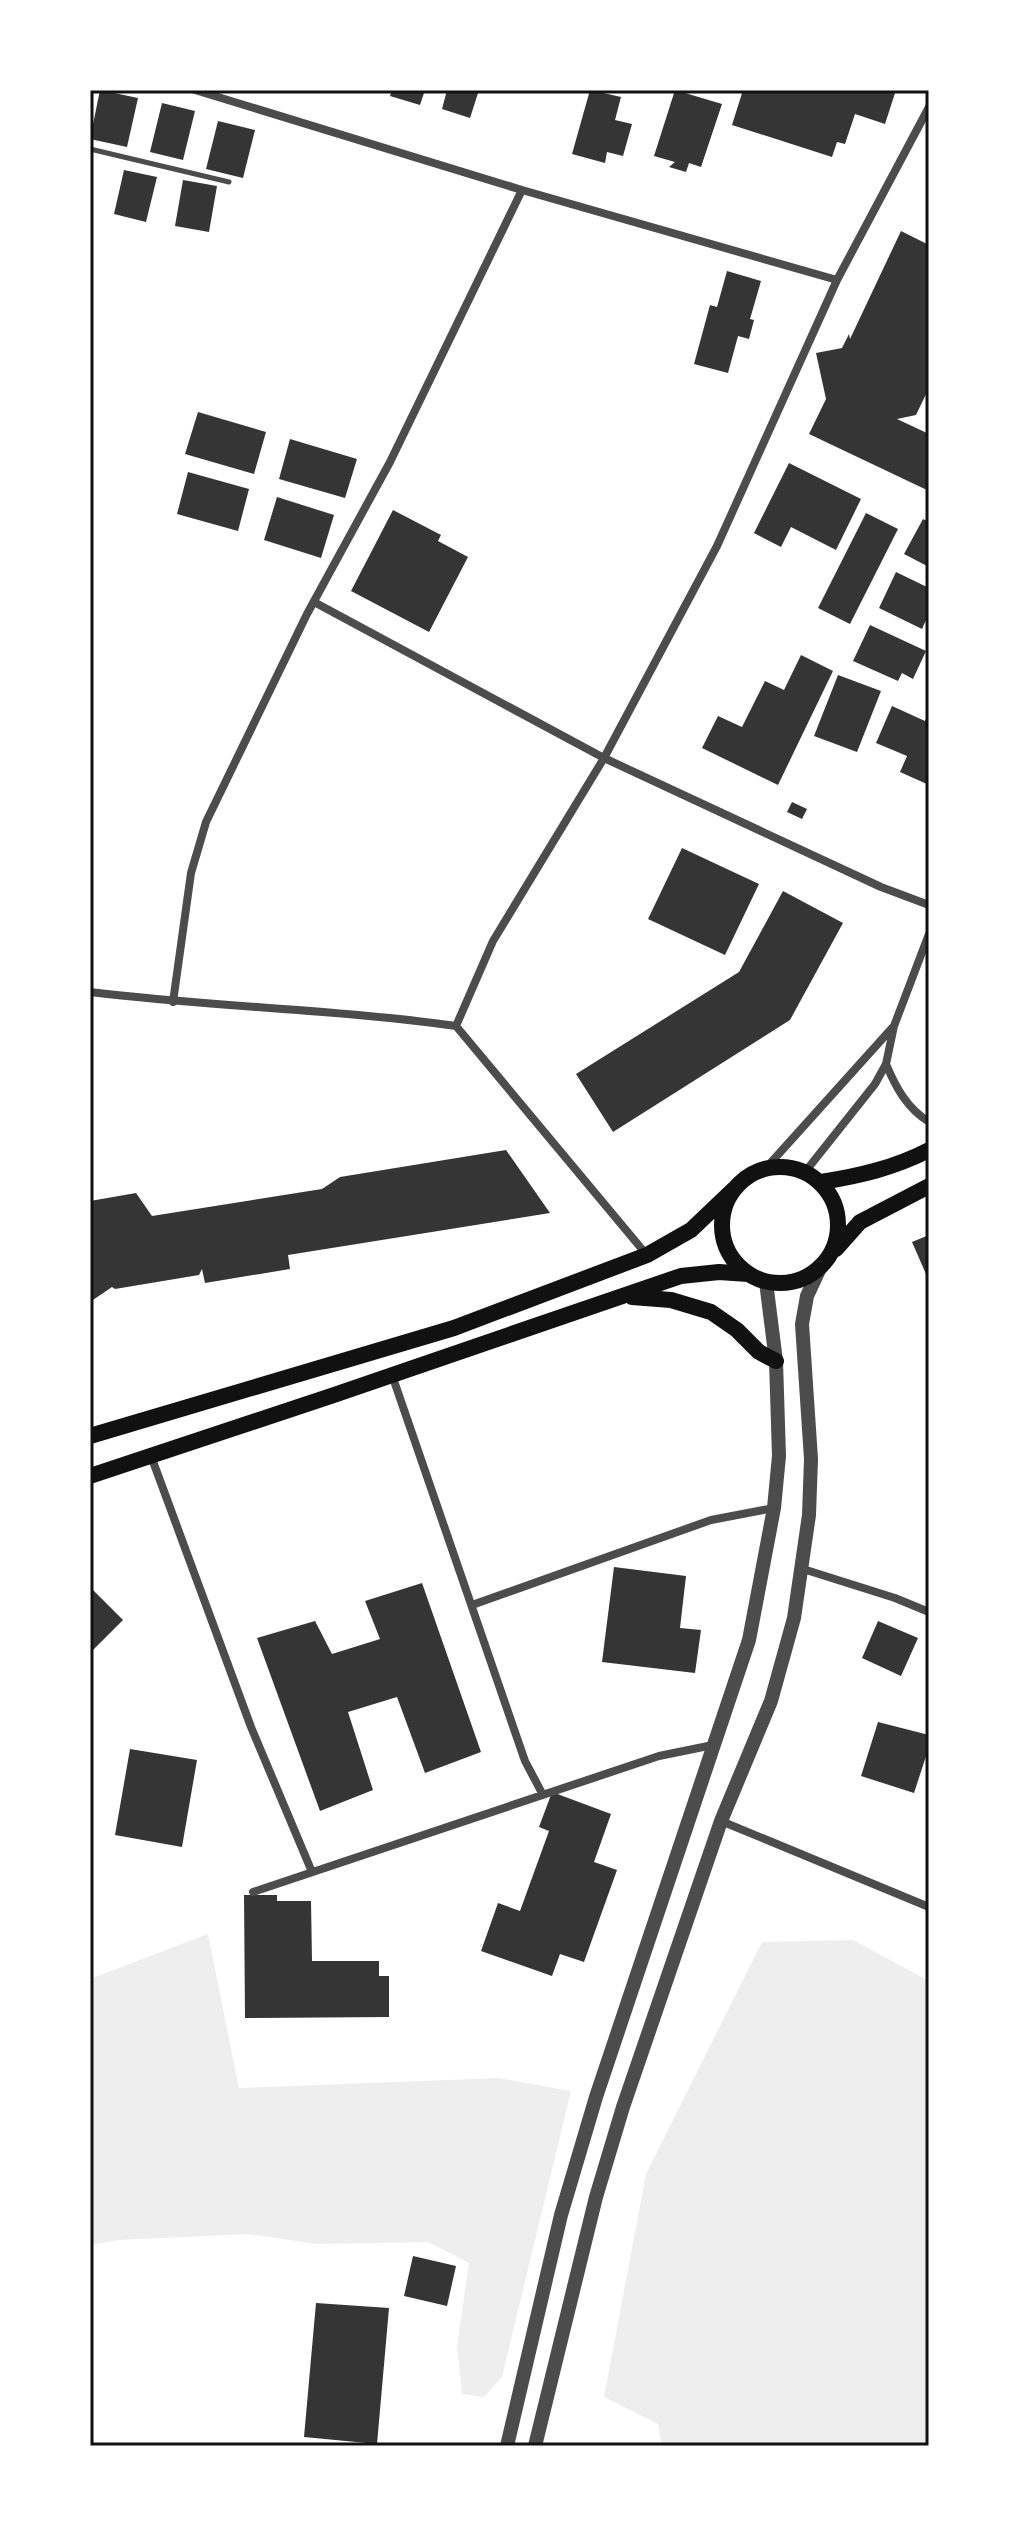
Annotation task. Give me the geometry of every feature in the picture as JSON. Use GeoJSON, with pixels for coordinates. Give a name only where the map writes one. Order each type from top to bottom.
{"type":"FeatureCollection","features":[{"type":"Feature","properties":{"kind":"main road"},"geometry":{"type":"LineString","coordinates":[[821,1182],[870,1174],[929,1150]]}},
{"type":"Feature","properties":{"kind":"main road"},"geometry":{"type":"LineString","coordinates":[[90,1436],[454,1328],[647,1255],[691,1230],[748,1176],[766,1168],[786,1167],[805,1172],[821,1182],[832,1198],[838,1216],[838,1235],[832,1253]]}},
{"type":"Feature","properties":{"kind":"main road"},"geometry":{"type":"LineString","coordinates":[[734,1189],[725,1206],[722,1225],[725,1244],[734,1261],[748,1274],[766,1282],[785,1283],[804,1279],[820,1268],[860,1222],[929,1186]]}},
{"type":"Feature","properties":{"kind":"main road"},"geometry":{"type":"LineString","coordinates":[[90,1476],[681,1276],[719,1272],[748,1274]]}},
{"type":"Feature","properties":{"kind":"main road"},"geometry":{"type":"LineString","coordinates":[[626,1295],[671,1300],[711,1312],[737,1330],[759,1352],[776,1361]]}},
{"type":"Feature","properties":{"kind":"street"},"geometry":{"type":"LineString","coordinates":[[195,90],[522,190],[837,280]]}},
{"type":"Feature","properties":{"kind":"street"},"geometry":{"type":"LineString","coordinates":[[456,1026],[493,941],[604,758],[717,546],[837,280],[929,107]]}},
{"type":"Feature","properties":{"kind":"street"},"geometry":{"type":"LineString","coordinates":[[173,1002],[191,873],[206,822],[314,602],[390,462],[522,190]]}},
{"type":"Feature","properties":{"kind":"street"},"geometry":{"type":"LineString","coordinates":[[314,602],[604,758],[881,887],[929,905]]}},
{"type":"Feature","properties":{"kind":"street"},"geometry":{"type":"LineString","coordinates":[[805,1172],[875,1084],[886,1064],[894,1026],[929,934]]}},
{"type":"Feature","properties":{"kind":"street"},"geometry":{"type":"LineString","coordinates":[[90,992],[173,1002],[378,1015],[456,1026],[647,1255]]}},
{"type":"Feature","properties":{"kind":"street"},"geometry":{"type":"LineString","coordinates":[[766,1168],[894,1026]]}},
{"type":"Feature","properties":{"kind":"street"},"geometry":{"type":"LineString","coordinates":[[886,1064],[906,1103],[929,1122]]}},
{"type":"Feature","properties":{"kind":"street"},"geometry":{"type":"LineString","coordinates":[[535,2446],[596,2197],[614,2137],[721,1821],[771,1701],[791,1632],[803,1569],[811,1459],[802,1324],[807,1296],[820,1268]]}},
{"type":"Feature","properties":{"kind":"street"},"geometry":{"type":"LineString","coordinates":[[507,2446],[576,2163],[615,2037],[749,1640],[774,1508],[779,1444],[776,1361],[766,1282]]}},
{"type":"Feature","properties":{"kind":"street"},"geometry":{"type":"LineString","coordinates":[[392,1375],[525,1761],[543,1795]]}},
{"type":"Feature","properties":{"kind":"street"},"geometry":{"type":"LineString","coordinates":[[151,1455],[251,1727],[312,1872]]}},
{"type":"Feature","properties":{"kind":"street"},"geometry":{"type":"LineString","coordinates":[[472,1605],[711,1520],[774,1508]]}},
{"type":"Feature","properties":{"kind":"street"},"geometry":{"type":"LineString","coordinates":[[803,1569],[929,1612]]}},
{"type":"Feature","properties":{"kind":"street"},"geometry":{"type":"LineString","coordinates":[[253,1892],[659,1756],[714,1745]]}},
{"type":"Feature","properties":{"kind":"street"},"geometry":{"type":"LineString","coordinates":[[721,1821],[929,1907]]}},
{"type":"Feature","properties":{"kind":"lane"},"geometry":{"type":"LineString","coordinates":[[90,149],[229,182]]}},
{"type":"Feature","properties":{"kind":"shaded area"},"geometry":{"type":"Polygon","coordinates":[[[208,1934],[239,2088],[499,2078],[571,2091],[502,2377],[484,2397],[462,2394],[457,2346],[469,2263],[428,2242],[317,2244],[248,2234],[119,2240],[90,2245],[90,1979],[208,1934]]]}},
{"type":"Feature","properties":{"kind":"shaded area"},"geometry":{"type":"Polygon","coordinates":[[[853,1940],[929,1981],[929,2446],[662,2446],[658,2424],[604,2397],[646,2174],[762,1942],[853,1940]]]}},
{"type":"Feature","properties":{"kind":"building"},"geometry":{"type":"Polygon","coordinates":[[[100,90],[138,98],[127,147],[90,139],[100,90]]]}},
{"type":"Feature","properties":{"kind":"building"},"geometry":{"type":"Polygon","coordinates":[[[392,90],[425,90],[420,105],[390,96],[392,90]]]}},
{"type":"Feature","properties":{"kind":"building"},"geometry":{"type":"Polygon","coordinates":[[[447,90],[479,90],[470,118],[442,109],[447,90]]]}},
{"type":"Feature","properties":{"kind":"building"},"geometry":{"type":"Polygon","coordinates":[[[590,90],[621,97],[615,120],[632,124],[623,156],[607,152],[605,163],[572,154],[590,90]]]}},
{"type":"Feature","properties":{"kind":"building"},"geometry":{"type":"Polygon","coordinates":[[[675,90],[722,104],[701,167],[689,163],[686,172],[669,167],[675,162],[654,156],[675,90]]]}},
{"type":"Feature","properties":{"kind":"building"},"geometry":{"type":"Polygon","coordinates":[[[743,90],[896,90],[885,124],[855,114],[845,144],[837,142],[832,157],[732,125],[743,90]]]}},
{"type":"Feature","properties":{"kind":"building"},"geometry":{"type":"Polygon","coordinates":[[[162,103],[195,111],[183,160],[150,152],[162,103]]]}},
{"type":"Feature","properties":{"kind":"building"},"geometry":{"type":"Polygon","coordinates":[[[218,121],[255,130],[243,178],[206,169],[218,121]]]}},
{"type":"Feature","properties":{"kind":"building"},"geometry":{"type":"Polygon","coordinates":[[[124,170],[157,177],[146,222],[114,214],[124,170]]]}},
{"type":"Feature","properties":{"kind":"building"},"geometry":{"type":"Polygon","coordinates":[[[183,180],[217,186],[209,232],[175,226],[183,180]]]}},
{"type":"Feature","properties":{"kind":"building"},"geometry":{"type":"Polygon","coordinates":[[[901,231],[929,245],[929,388],[916,415],[897,419],[929,434],[929,491],[809,434],[826,399],[816,353],[842,348],[849,334],[850,339],[901,231]]]}},
{"type":"Feature","properties":{"kind":"building"},"geometry":{"type":"Polygon","coordinates":[[[727,271],[761,281],[750,319],[754,320],[749,339],[738,336],[728,373],[694,364],[710,305],[717,307],[727,271]]]}},
{"type":"Feature","properties":{"kind":"building"},"geometry":{"type":"Polygon","coordinates":[[[198,412],[266,432],[254,474],[185,454],[198,412]]]}},
{"type":"Feature","properties":{"kind":"building"},"geometry":{"type":"Polygon","coordinates":[[[290,439],[357,459],[345,498],[279,479],[290,439]]]}},
{"type":"Feature","properties":{"kind":"building"},"geometry":{"type":"Polygon","coordinates":[[[789,463],[861,499],[836,550],[791,527],[781,547],[754,533],[789,463]]]}},
{"type":"Feature","properties":{"kind":"building"},"geometry":{"type":"Polygon","coordinates":[[[188,472],[249,489],[238,531],[177,514],[188,472]]]}},
{"type":"Feature","properties":{"kind":"building"},"geometry":{"type":"Polygon","coordinates":[[[277,497],[334,515],[321,558],[264,540],[277,497]]]}},
{"type":"Feature","properties":{"kind":"building"},"geometry":{"type":"Polygon","coordinates":[[[393,510],[441,535],[438,541],[468,557],[429,632],[351,591],[393,510]]]}},
{"type":"Feature","properties":{"kind":"building"},"geometry":{"type":"Polygon","coordinates":[[[866,513],[898,529],[850,624],[818,608],[866,513]]]}},
{"type":"Feature","properties":{"kind":"building"},"geometry":{"type":"Polygon","coordinates":[[[923,519],[929,522],[929,567],[904,554],[923,519]]]}},
{"type":"Feature","properties":{"kind":"building"},"geometry":{"type":"Polygon","coordinates":[[[896,572],[929,588],[929,622],[926,620],[922,629],[879,608],[896,572]]]}},
{"type":"Feature","properties":{"kind":"building"},"geometry":{"type":"Polygon","coordinates":[[[870,625],[926,651],[913,679],[902,673],[898,681],[853,661],[870,625]]]}},
{"type":"Feature","properties":{"kind":"building"},"geometry":{"type":"Polygon","coordinates":[[[801,655],[833,671],[778,785],[702,748],[718,716],[742,727],[765,681],[784,690],[801,655]]]}},
{"type":"Feature","properties":{"kind":"building"},"geometry":{"type":"Polygon","coordinates":[[[838,675],[881,691],[857,752],[814,736],[838,675]]]}},
{"type":"Feature","properties":{"kind":"building"},"geometry":{"type":"Polygon","coordinates":[[[892,706],[925,721],[929,711],[929,785],[900,772],[907,756],[876,743],[892,706]]]}},
{"type":"Feature","properties":{"kind":"building"},"geometry":{"type":"Polygon","coordinates":[[[792,802],[807,809],[802,819],[787,812],[792,802]]]}},
{"type":"Feature","properties":{"kind":"building"},"geometry":{"type":"Polygon","coordinates":[[[682,848],[759,884],[725,955],[648,919],[682,848]]]}},
{"type":"Feature","properties":{"kind":"building"},"geometry":{"type":"Polygon","coordinates":[[[783,891],[843,923],[790,1020],[613,1132],[576,1074],[739,972],[783,891]]]}},
{"type":"Feature","properties":{"kind":"building"},"geometry":{"type":"Polygon","coordinates":[[[506,1150],[550,1213],[288,1255],[290,1269],[205,1283],[202,1269],[199,1275],[112,1287],[90,1302],[90,1201],[136,1193],[152,1216],[322,1189],[340,1177],[506,1150]]]}},
{"type":"Feature","properties":{"kind":"building"},"geometry":{"type":"Polygon","coordinates":[[[929,1235],[929,1281],[912,1242],[929,1235]]]}},
{"type":"Feature","properties":{"kind":"building"},"geometry":{"type":"Polygon","coordinates":[[[614,1567],[686,1576],[680,1628],[701,1630],[695,1673],[602,1662],[614,1567]]]}},
{"type":"Feature","properties":{"kind":"building"},"geometry":{"type":"Polygon","coordinates":[[[422,1583],[481,1752],[425,1773],[397,1697],[348,1712],[373,1790],[320,1811],[257,1638],[315,1621],[332,1654],[380,1639],[365,1601],[422,1583]]]}},
{"type":"Feature","properties":{"kind":"building"},"geometry":{"type":"Polygon","coordinates":[[[90,1587],[123,1620],[90,1653],[90,1587]]]}},
{"type":"Feature","properties":{"kind":"building"},"geometry":{"type":"Polygon","coordinates":[[[878,1621],[918,1638],[901,1676],[862,1658],[878,1621]]]}},
{"type":"Feature","properties":{"kind":"building"},"geometry":{"type":"Polygon","coordinates":[[[878,1722],[929,1735],[929,1747],[914,1793],[861,1776],[878,1722]]]}},
{"type":"Feature","properties":{"kind":"building"},"geometry":{"type":"Polygon","coordinates":[[[130,1749],[197,1760],[182,1847],[115,1835],[130,1749]]]}},
{"type":"Feature","properties":{"kind":"building"},"geometry":{"type":"Polygon","coordinates":[[[552,1792],[611,1814],[594,1862],[617,1870],[584,1962],[560,1954],[552,1976],[481,1951],[498,1903],[520,1911],[549,1831],[539,1827],[552,1792]]]}},
{"type":"Feature","properties":{"kind":"building"},"geometry":{"type":"Polygon","coordinates":[[[244,1895],[277,1895],[277,1901],[311,1901],[312,1961],[379,1961],[379,1976],[389,1976],[389,2017],[245,2018],[244,1895]]]}},
{"type":"Feature","properties":{"kind":"building"},"geometry":{"type":"Polygon","coordinates":[[[413,2256],[456,2266],[447,2306],[404,2296],[413,2256]]]}},
{"type":"Feature","properties":{"kind":"building"},"geometry":{"type":"Polygon","coordinates":[[[316,2303],[389,2308],[377,2444],[304,2437],[316,2303]]]}}]}
